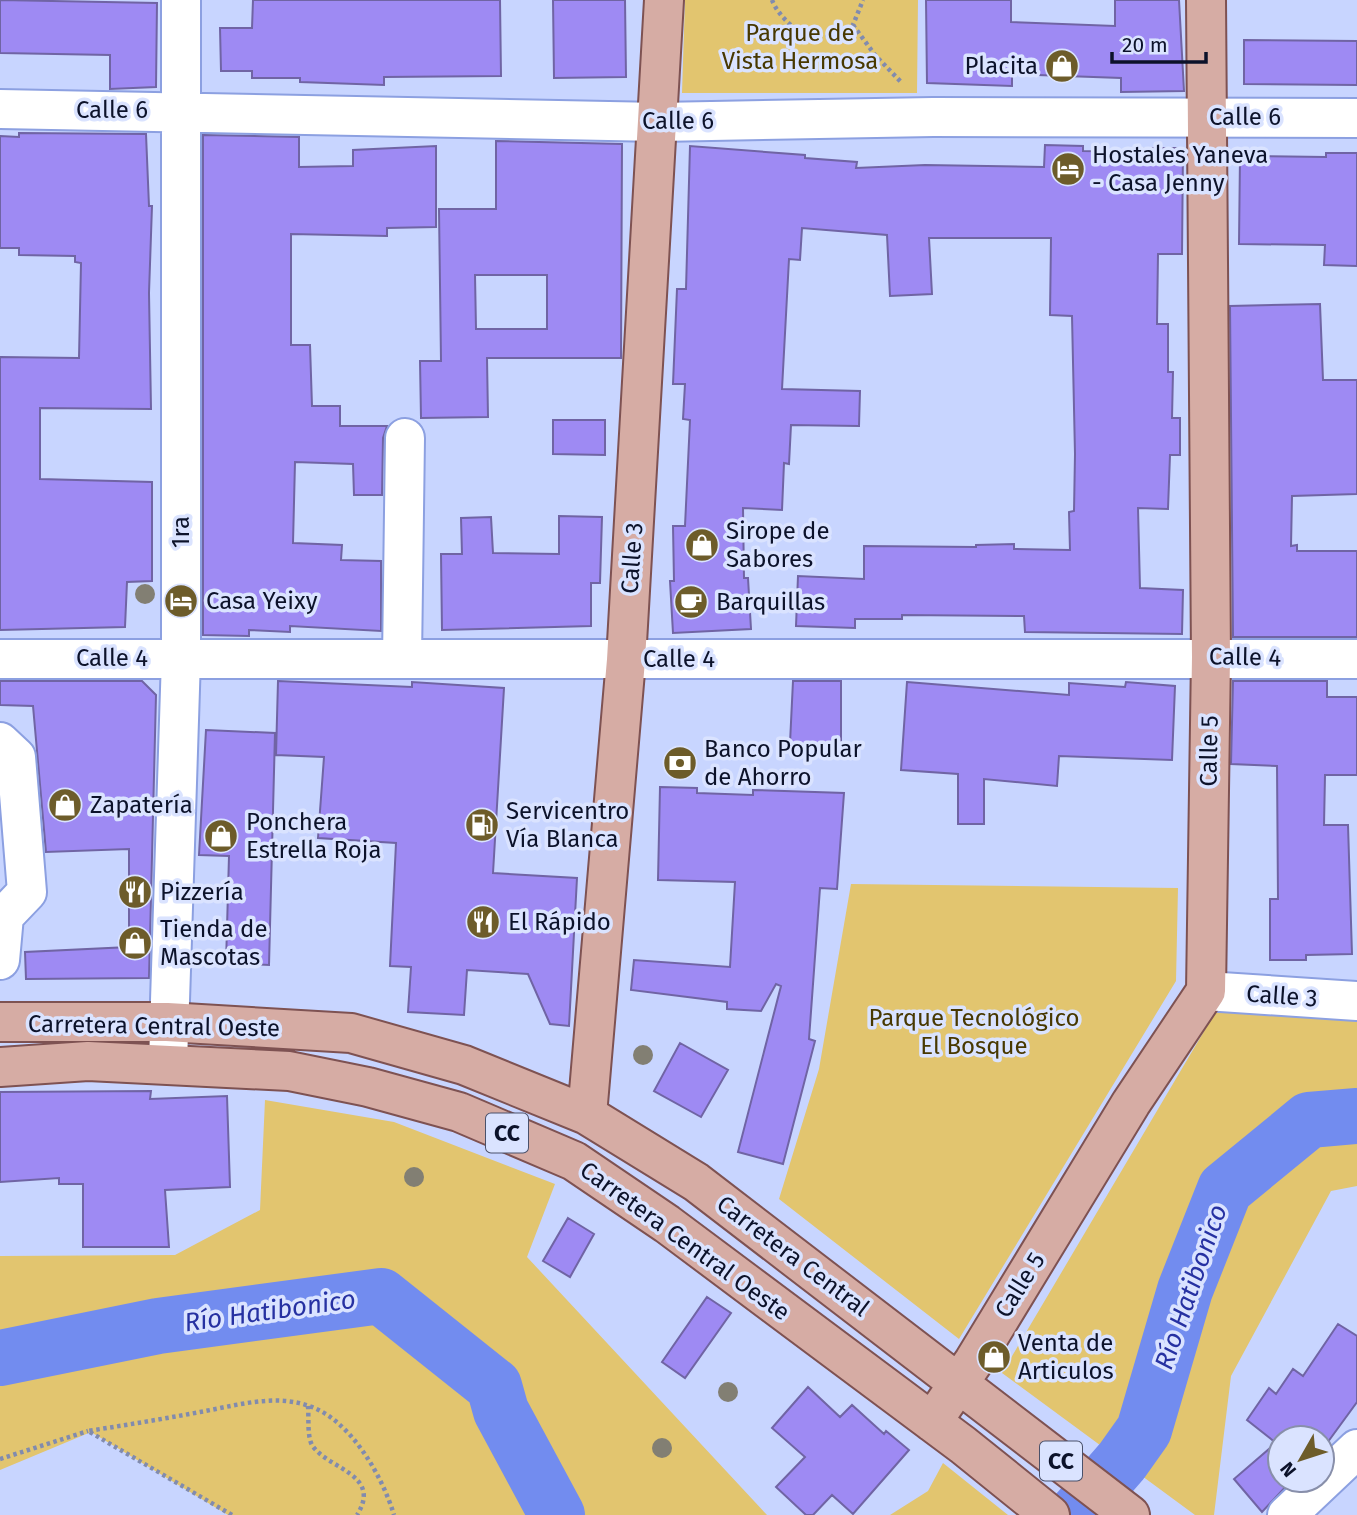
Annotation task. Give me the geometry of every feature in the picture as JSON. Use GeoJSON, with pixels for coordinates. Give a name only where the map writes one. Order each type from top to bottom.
{"type":"FeatureCollection","features":[{"type":"Feature","properties":{"kind":"main road","name":"Calle 3"},"geometry":{"type":"LineString","coordinates":[[587,1115],[626,660],[664,0]]}},
{"type":"Feature","properties":{"kind":"main road","name":"Calle 5"},"geometry":{"type":"LineString","coordinates":[[932,1422],[960,1383],[1131,1103],[1206,991],[1210,657],[1206,0]]}},
{"type":"Feature","properties":{"kind":"main road","name":"Carretera Central Oeste"},"geometry":{"type":"LineString","coordinates":[[0,1022],[167,1022],[351,1033],[464,1065],[587,1115]]}},
{"type":"Feature","properties":{"kind":"main road","name":"Carretera Central Oeste"},"geometry":{"type":"LineString","coordinates":[[0,1067],[88,1061],[289,1070],[368,1087],[459,1112],[574,1161],[667,1224],[932,1422]]}},
{"type":"Feature","properties":{"kind":"main road","name":"Carretera Central"},"geometry":{"type":"LineString","coordinates":[[587,1115],[696,1182],[992,1406],[1130,1515]]}},
{"type":"Feature","properties":{"kind":"main road","name":"CC"},"geometry":{"type":"LineString","coordinates":[[932,1422],[1050,1515]]}},
{"type":"Feature","properties":{"kind":"street","name":"1ra"},"geometry":{"type":"LineString","coordinates":[[168,1063],[167,1022],[181,658],[181,0]]}},
{"type":"Feature","properties":{"kind":"street","name":"Calle 6"},"geometry":{"type":"LineString","coordinates":[[0,109],[659,122],[933,117],[1357,118]]}},
{"type":"Feature","properties":{"kind":"street"},"geometry":{"type":"LineString","coordinates":[[402,659],[405,438]]}},
{"type":"Feature","properties":{"kind":"street","name":"Calle 4"},"geometry":{"type":"LineString","coordinates":[[0,659],[1357,659]]}},
{"type":"Feature","properties":{"kind":"street"},"geometry":{"type":"LineString","coordinates":[[0,742],[16,757],[27,892],[4,916],[0,960]]}},
{"type":"Feature","properties":{"kind":"street","name":"Calle 3"},"geometry":{"type":"LineString","coordinates":[[1206,991],[1357,1001]]}},
{"type":"Feature","properties":{"kind":"street"},"geometry":{"type":"LineString","coordinates":[[1287,1515],[1357,1449]]}},
{"type":"Feature","properties":{"kind":"path"},"geometry":{"type":"LineString","coordinates":[[772,0],[777,13],[803,32],[820,38],[853,25],[863,0]]}},
{"type":"Feature","properties":{"kind":"path"},"geometry":{"type":"LineString","coordinates":[[853,25],[875,55],[933,117]]}},
{"type":"Feature","properties":{"kind":"path"},"geometry":{"type":"LineString","coordinates":[[0,1459],[88,1432],[274,1400],[308,1405],[334,1420],[360,1448],[388,1494],[394,1515]]}},
{"type":"Feature","properties":{"kind":"path"},"geometry":{"type":"LineString","coordinates":[[308,1405],[310,1443],[319,1453],[350,1472],[363,1491],[362,1506],[357,1515]]}},
{"type":"Feature","properties":{"kind":"path"},"geometry":{"type":"LineString","coordinates":[[88,1432],[232,1515]]}},
{"type":"Feature","properties":{"kind":"green space","name":"Parque de Vista Hermosa"},"geometry":{"type":"Polygon","coordinates":[[[685,0],[918,0],[917,93],[682,93],[685,0]]]}},
{"type":"Feature","properties":{"kind":"green space","name":"Parque Tecnológico El Bosque"},"geometry":{"type":"Polygon","coordinates":[[[851,884],[1178,888],[1176,981],[959,1339],[779,1199],[819,1069],[851,884]]]}},
{"type":"Feature","properties":{"kind":"green space"},"geometry":{"type":"Polygon","coordinates":[[[1216,1011],[1357,1015],[1357,1186],[1331,1191],[1231,1376],[1214,1515],[1195,1515],[1002,1373],[1216,1011]]]}},
{"type":"Feature","properties":{"kind":"green space"},"geometry":{"type":"Polygon","coordinates":[[[265,1100],[394,1122],[555,1184],[527,1257],[767,1515],[228,1515],[91,1432],[0,1470],[0,1256],[175,1255],[260,1210],[265,1100]]]}},
{"type":"Feature","properties":{"kind":"green space"},"geometry":{"type":"Polygon","coordinates":[[[943,1463],[1008,1515],[890,1515],[928,1491],[943,1463]]]}},
{"type":"Feature","properties":{"kind":"building"},"geometry":{"type":"Polygon","coordinates":[[[0,0],[157,3],[156,87],[110,89],[110,55],[0,53],[0,0]]]}},
{"type":"Feature","properties":{"kind":"building"},"geometry":{"type":"Polygon","coordinates":[[[253,0],[500,0],[501,76],[384,77],[384,85],[300,82],[300,78],[252,78],[252,71],[221,71],[220,28],[252,28],[253,0]]]}},
{"type":"Feature","properties":{"kind":"building"},"geometry":{"type":"Polygon","coordinates":[[[553,0],[625,0],[626,77],[554,78],[553,0]]]}},
{"type":"Feature","properties":{"kind":"building"},"geometry":{"type":"Polygon","coordinates":[[[926,0],[1011,0],[1011,22],[1115,26],[1115,0],[1179,0],[1184,91],[1121,92],[1121,78],[1012,74],[1012,86],[927,83],[926,0]]]}},
{"type":"Feature","properties":{"kind":"building"},"geometry":{"type":"Polygon","coordinates":[[[1244,40],[1357,41],[1357,85],[1244,84],[1244,40]]]}},
{"type":"Feature","properties":{"kind":"building"},"geometry":{"type":"Polygon","coordinates":[[[19,133],[146,134],[149,206],[152,206],[149,293],[151,409],[40,408],[40,479],[152,482],[152,581],[127,582],[125,627],[0,630],[0,357],[79,358],[81,263],[75,262],[75,256],[19,255],[19,248],[0,248],[0,136],[19,137],[19,133]]]}},
{"type":"Feature","properties":{"kind":"building"},"geometry":{"type":"Polygon","coordinates":[[[203,135],[299,137],[299,167],[353,166],[353,150],[436,146],[436,227],[387,228],[387,236],[291,234],[291,345],[310,345],[312,406],[340,406],[340,426],[387,426],[383,438],[382,495],[354,495],[353,464],[295,462],[293,543],[342,545],[341,560],[381,561],[381,631],[290,626],[290,632],[249,630],[249,636],[203,635],[203,135]]]}},
{"type":"Feature","properties":{"kind":"building"},"geometry":{"type":"Polygon","coordinates":[[[496,141],[622,144],[621,358],[487,358],[488,417],[421,418],[420,361],[441,361],[439,209],[496,209],[496,141]],[[475,275],[476,329],[547,329],[547,275],[475,275]]]}},
{"type":"Feature","properties":{"kind":"building"},"geometry":{"type":"Polygon","coordinates":[[[1045,145],[1083,146],[1083,151],[1144,152],[1144,148],[1183,148],[1182,254],[1158,254],[1157,324],[1168,324],[1168,372],[1173,372],[1172,418],[1180,418],[1180,455],[1170,455],[1168,509],[1138,508],[1140,588],[1183,590],[1182,634],[1025,632],[1024,616],[902,615],[902,619],[855,619],[855,628],[796,626],[798,576],[864,579],[864,546],[976,547],[1014,544],[1014,549],[1070,550],[1069,512],[1074,511],[1075,454],[1072,316],[1050,315],[1051,238],[929,238],[932,294],[890,296],[887,235],[802,228],[800,260],[789,259],[782,389],[860,391],[859,426],[791,425],[789,464],[784,463],[782,510],[743,508],[744,578],[748,578],[751,629],[673,633],[670,581],[674,581],[673,526],[685,526],[690,420],[683,419],[685,384],[673,384],[677,289],[686,289],[690,146],[805,155],[805,158],[857,162],[856,168],[925,165],[1044,167],[1045,145]]]}},
{"type":"Feature","properties":{"kind":"building"},"geometry":{"type":"Polygon","coordinates":[[[1326,153],[1357,153],[1357,266],[1324,265],[1325,245],[1239,244],[1240,156],[1326,157],[1326,153]]]}},
{"type":"Feature","properties":{"kind":"building"},"geometry":{"type":"Polygon","coordinates":[[[1320,304],[1323,380],[1357,380],[1357,494],[1292,496],[1291,546],[1297,545],[1297,551],[1357,551],[1357,637],[1233,637],[1230,306],[1320,304]]]}},
{"type":"Feature","properties":{"kind":"building"},"geometry":{"type":"Polygon","coordinates":[[[553,420],[605,420],[605,455],[553,454],[553,420]]]}},
{"type":"Feature","properties":{"kind":"building"},"geometry":{"type":"Polygon","coordinates":[[[559,516],[602,517],[600,583],[591,583],[591,626],[442,630],[441,554],[462,554],[461,518],[491,517],[493,553],[559,554],[559,516]]]}},
{"type":"Feature","properties":{"kind":"building"},"geometry":{"type":"Polygon","coordinates":[[[0,681],[142,681],[156,695],[149,978],[26,979],[25,952],[129,947],[129,849],[46,852],[33,706],[0,705],[0,681]]]}},
{"type":"Feature","properties":{"kind":"building"},"geometry":{"type":"Polygon","coordinates":[[[278,681],[412,687],[412,682],[504,688],[493,873],[577,878],[569,1026],[550,1024],[528,974],[467,970],[464,1015],[408,1012],[411,967],[390,966],[396,843],[318,838],[324,757],[276,755],[278,681]]]}},
{"type":"Feature","properties":{"kind":"building"},"geometry":{"type":"Polygon","coordinates":[[[793,681],[841,681],[841,743],[790,743],[793,681]]]}},
{"type":"Feature","properties":{"kind":"building"},"geometry":{"type":"Polygon","coordinates":[[[1233,681],[1327,681],[1327,697],[1357,697],[1357,775],[1325,775],[1324,825],[1348,825],[1352,954],[1306,955],[1306,960],[1270,960],[1270,899],[1278,899],[1277,766],[1231,764],[1233,681]]]}},
{"type":"Feature","properties":{"kind":"building"},"geometry":{"type":"Polygon","coordinates":[[[907,682],[1069,695],[1069,683],[1125,687],[1126,682],[1175,686],[1172,760],[1059,756],[1057,786],[984,779],[984,824],[958,824],[958,774],[901,770],[907,682]]]}},
{"type":"Feature","properties":{"kind":"building"},"geometry":{"type":"Polygon","coordinates":[[[206,730],[275,733],[269,965],[226,963],[229,856],[199,855],[206,730]]]}},
{"type":"Feature","properties":{"kind":"building"},"geometry":{"type":"Polygon","coordinates":[[[660,787],[697,788],[697,793],[753,795],[753,790],[844,793],[837,889],[820,888],[809,1039],[815,1041],[783,1164],[738,1152],[781,986],[776,984],[761,1011],[727,1009],[727,1002],[631,990],[634,960],[730,967],[735,882],[658,880],[660,787]]]}},
{"type":"Feature","properties":{"kind":"building"},"geometry":{"type":"Polygon","coordinates":[[[680,1043],[728,1070],[701,1117],[654,1091],[680,1043]]]}},
{"type":"Feature","properties":{"kind":"building"},"geometry":{"type":"Polygon","coordinates":[[[151,1091],[150,1099],[227,1096],[230,1187],[165,1190],[169,1247],[83,1247],[83,1184],[59,1184],[59,1178],[0,1182],[0,1092],[151,1091]]]}},
{"type":"Feature","properties":{"kind":"building"},"geometry":{"type":"Polygon","coordinates":[[[568,1218],[594,1234],[570,1277],[543,1261],[568,1218]]]}},
{"type":"Feature","properties":{"kind":"building"},"geometry":{"type":"Polygon","coordinates":[[[707,1297],[731,1313],[685,1378],[662,1362],[707,1297]]]}},
{"type":"Feature","properties":{"kind":"building"},"geometry":{"type":"Polygon","coordinates":[[[1338,1324],[1357,1336],[1357,1402],[1336,1431],[1336,1424],[1266,1424],[1266,1435],[1247,1420],[1269,1388],[1276,1394],[1293,1369],[1303,1376],[1338,1324]]]}},
{"type":"Feature","properties":{"kind":"building"},"geometry":{"type":"Polygon","coordinates":[[[808,1387],[840,1417],[852,1405],[884,1434],[886,1431],[909,1450],[853,1514],[832,1495],[813,1515],[806,1515],[776,1487],[805,1457],[772,1428],[808,1387]]]}},
{"type":"Feature","properties":{"kind":"building"},"geometry":{"type":"Polygon","coordinates":[[[1266,1452],[1266,1494],[1279,1494],[1262,1512],[1234,1479],[1266,1452]]]}},
{"type":"Feature","properties":{"kind":"waterway","name":"Río Hatibonico"},"geometry":{"type":"LineString","coordinates":[[1075,1515],[1122,1461],[1144,1430],[1185,1290],[1225,1189],[1309,1120],[1357,1116]]}},
{"type":"Feature","properties":{"kind":"waterway","name":"Río Hatibonico"},"geometry":{"type":"LineString","coordinates":[[0,1358],[158,1326],[381,1296],[494,1386],[501,1411],[557,1515]]}},
{"type":"Feature","properties":{"kind":"place","name":"Placita"},"geometry":{"type":"Point","coordinates":[1062,66]}},
{"type":"Feature","properties":{"kind":"place","name":"Hostales Yaneva - Casa Jenny"},"geometry":{"type":"Point","coordinates":[1068,169]}},
{"type":"Feature","properties":{"kind":"place","name":"Sirope de Sabores"},"geometry":{"type":"Point","coordinates":[702,545]}},
{"type":"Feature","properties":{"kind":"place","name":"Casa Yeixy"},"geometry":{"type":"Point","coordinates":[181,601]}},
{"type":"Feature","properties":{"kind":"place","name":"Barquillas"},"geometry":{"type":"Point","coordinates":[691,602]}},
{"type":"Feature","properties":{"kind":"place","name":"Banco Popular de Ahorro"},"geometry":{"type":"Point","coordinates":[680,763]}},
{"type":"Feature","properties":{"kind":"place","name":"Zapatería"},"geometry":{"type":"Point","coordinates":[65,805]}},
{"type":"Feature","properties":{"kind":"place","name":"Servicentro Vía Blanca"},"geometry":{"type":"Point","coordinates":[482,825]}},
{"type":"Feature","properties":{"kind":"place","name":"Ponchera Estrella Roja"},"geometry":{"type":"Point","coordinates":[221,836]}},
{"type":"Feature","properties":{"kind":"place","name":"Pizzería"},"geometry":{"type":"Point","coordinates":[135,892]}},
{"type":"Feature","properties":{"kind":"place","name":"El Rápido"},"geometry":{"type":"Point","coordinates":[483,922]}},
{"type":"Feature","properties":{"kind":"place","name":"Tienda de Mascotas"},"geometry":{"type":"Point","coordinates":[135,943]}},
{"type":"Feature","properties":{"kind":"place","name":"Venta de Articulos"},"geometry":{"type":"Point","coordinates":[994,1357]}}]}
